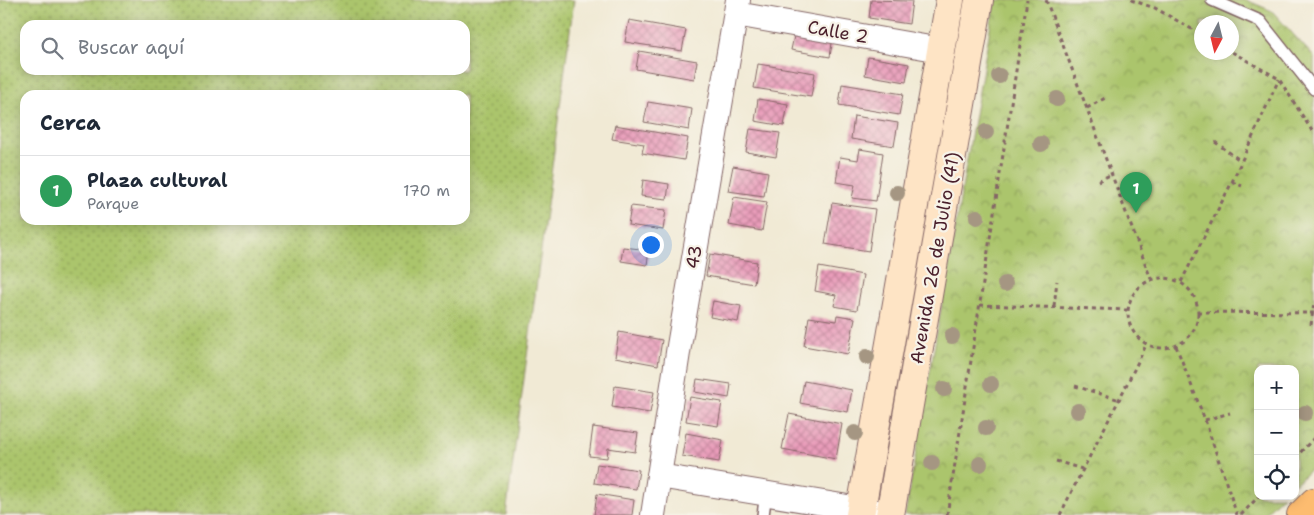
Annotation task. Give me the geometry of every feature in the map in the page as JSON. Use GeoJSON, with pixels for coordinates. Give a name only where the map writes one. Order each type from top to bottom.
{"type":"FeatureCollection","features":[{"type":"Feature","properties":{"kind":"main road","name":"Avenida 26 de Julio (41)"},"geometry":{"type":"LineString","coordinates":[[860,512],[950,0]]}},
{"type":"Feature","properties":{"kind":"main road","name":"Avenida 26 de Julio (41)"},"geometry":{"type":"LineString","coordinates":[[890,514],[980,0]]}},
{"type":"Feature","properties":{"kind":"main road"},"geometry":{"type":"LineString","coordinates":[[1301,515],[1314,502]]}},
{"type":"Feature","properties":{"kind":"street","name":"Calle 2"},"geometry":{"type":"LineString","coordinates":[[737,7],[941,50]]}},
{"type":"Feature","properties":{"kind":"street","name":"43"},"geometry":{"type":"LineString","coordinates":[[652,515],[737,7]]}},
{"type":"Feature","properties":{"kind":"street"},"geometry":{"type":"LineString","coordinates":[[659,476],[764,504],[890,514]]}},
{"type":"Feature","properties":{"kind":"lane"},"geometry":{"type":"LineString","coordinates":[[1212,0],[1260,21],[1314,89]]}},
{"type":"Feature","properties":{"kind":"path"},"geometry":{"type":"LineString","coordinates":[[947,515],[1027,0]]}},
{"type":"Feature","properties":{"kind":"path"},"geometry":{"type":"LineString","coordinates":[[1046,0],[1151,279]]}},
{"type":"Feature","properties":{"kind":"path"},"geometry":{"type":"LineString","coordinates":[[1131,0],[1155,8],[1194,30]]}},
{"type":"Feature","properties":{"kind":"path"},"geometry":{"type":"LineString","coordinates":[[1239,56],[1279,79],[1314,134]]}},
{"type":"Feature","properties":{"kind":"path"},"geometry":{"type":"LineString","coordinates":[[1181,282],[1232,182],[1279,79]]}},
{"type":"Feature","properties":{"kind":"path"},"geometry":{"type":"LineString","coordinates":[[1086,108],[1107,97]]}},
{"type":"Feature","properties":{"kind":"path"},"geometry":{"type":"LineString","coordinates":[[1215,142],[1242,161]]}},
{"type":"Feature","properties":{"kind":"path"},"geometry":{"type":"LineString","coordinates":[[1098,181],[1112,174]]}},
{"type":"Feature","properties":{"kind":"path"},"geometry":{"type":"LineString","coordinates":[[1232,182],[1242,186]]}},
{"type":"Feature","properties":{"kind":"path"},"geometry":{"type":"LineString","coordinates":[[1166,277],[1181,282],[1193,295],[1198,312],[1192,333],[1176,346],[1161,348],[1146,345],[1131,330],[1127,310],[1134,291],[1151,279],[1166,277]]}},
{"type":"Feature","properties":{"kind":"path"},"geometry":{"type":"LineString","coordinates":[[1054,306],[1057,281]]}},
{"type":"Feature","properties":{"kind":"path"},"geometry":{"type":"LineString","coordinates":[[1311,325],[1314,303]]}},
{"type":"Feature","properties":{"kind":"path"},"geometry":{"type":"LineString","coordinates":[[980,305],[1054,306],[1127,310]]}},
{"type":"Feature","properties":{"kind":"path"},"geometry":{"type":"LineString","coordinates":[[1198,312],[1314,313]]}},
{"type":"Feature","properties":{"kind":"path"},"geometry":{"type":"LineString","coordinates":[[1060,515],[1082,469],[1120,400],[1146,345]]}},
{"type":"Feature","properties":{"kind":"path"},"geometry":{"type":"LineString","coordinates":[[1176,346],[1239,515],[1255,500]]}},
{"type":"Feature","properties":{"kind":"path"},"geometry":{"type":"LineString","coordinates":[[1075,386],[1120,400]]}},
{"type":"Feature","properties":{"kind":"path"},"geometry":{"type":"LineString","coordinates":[[1205,420],[1230,413]]}},
{"type":"Feature","properties":{"kind":"path"},"geometry":{"type":"LineString","coordinates":[[1298,455],[1314,438]]}},
{"type":"Feature","properties":{"kind":"path"},"geometry":{"type":"LineString","coordinates":[[1056,462],[1082,469]]}},
{"type":"Feature","properties":{"kind":"green space"},"geometry":{"type":"Polygon","coordinates":[[[0,0],[574,0],[506,515],[0,515],[0,0]]]}},
{"type":"Feature","properties":{"kind":"green space"},"geometry":{"type":"Polygon","coordinates":[[[961,0],[967,0],[877,515],[871,515],[961,0]]]}},
{"type":"Feature","properties":{"kind":"green space"},"geometry":{"type":"Polygon","coordinates":[[[995,0],[1246,0],[1272,11],[1314,57],[1314,466],[1299,480],[1299,365],[1254,365],[1254,500],[1279,500],[1263,515],[905,515],[995,0]]]}},
{"type":"Feature","properties":{"kind":"building"},"geometry":{"type":"Polygon","coordinates":[[[871,0],[912,1],[909,24],[869,18],[871,0]]]}},
{"type":"Feature","properties":{"kind":"building"},"geometry":{"type":"Polygon","coordinates":[[[629,20],[686,30],[682,51],[625,42],[629,20]]]}},
{"type":"Feature","properties":{"kind":"building"},"geometry":{"type":"Polygon","coordinates":[[[794,36],[832,43],[830,57],[791,50],[794,36]]]}},
{"type":"Feature","properties":{"kind":"building"},"geometry":{"type":"Polygon","coordinates":[[[639,51],[697,61],[694,79],[636,69],[639,51]]]}},
{"type":"Feature","properties":{"kind":"building"},"geometry":{"type":"Polygon","coordinates":[[[868,57],[909,64],[906,82],[865,75],[868,57]]]}},
{"type":"Feature","properties":{"kind":"building"},"geometry":{"type":"Polygon","coordinates":[[[758,64],[815,73],[811,97],[754,88],[758,64]]]}},
{"type":"Feature","properties":{"kind":"building"},"geometry":{"type":"Polygon","coordinates":[[[842,84],[903,94],[899,115],[839,105],[842,84]]]}},
{"type":"Feature","properties":{"kind":"building"},"geometry":{"type":"Polygon","coordinates":[[[758,99],[788,104],[784,126],[755,121],[758,99]]]}},
{"type":"Feature","properties":{"kind":"building"},"geometry":{"type":"Polygon","coordinates":[[[648,102],[692,109],[689,130],[644,122],[648,102]]]}},
{"type":"Feature","properties":{"kind":"building"},"geometry":{"type":"Polygon","coordinates":[[[854,116],[898,123],[894,146],[851,139],[854,116]]]}},
{"type":"Feature","properties":{"kind":"building"},"geometry":{"type":"Polygon","coordinates":[[[615,125],[688,138],[684,160],[642,153],[644,144],[612,139],[615,125]]]}},
{"type":"Feature","properties":{"kind":"building"},"geometry":{"type":"Polygon","coordinates":[[[750,129],[780,133],[776,157],[746,152],[750,129]]]}},
{"type":"Feature","properties":{"kind":"building"},"geometry":{"type":"Polygon","coordinates":[[[860,149],[883,153],[876,201],[852,198],[855,185],[836,182],[840,157],[858,160],[860,149]]]}},
{"type":"Feature","properties":{"kind":"building"},"geometry":{"type":"Polygon","coordinates":[[[733,166],[768,172],[764,196],[728,191],[733,166]]]}},
{"type":"Feature","properties":{"kind":"building"},"geometry":{"type":"Polygon","coordinates":[[[643,180],[669,184],[667,199],[641,196],[643,180]]]}},
{"type":"Feature","properties":{"kind":"building"},"geometry":{"type":"Polygon","coordinates":[[[734,197],[767,202],[762,231],[729,225],[734,197]]]}},
{"type":"Feature","properties":{"kind":"building"},"geometry":{"type":"Polygon","coordinates":[[[832,203],[875,209],[869,251],[825,244],[832,203]]]}},
{"type":"Feature","properties":{"kind":"building"},"geometry":{"type":"Polygon","coordinates":[[[631,206],[666,210],[663,230],[628,225],[631,206]]]}},
{"type":"Feature","properties":{"kind":"building"},"geometry":{"type":"Polygon","coordinates":[[[623,247],[649,250],[647,265],[621,261],[623,247]]]}},
{"type":"Feature","properties":{"kind":"building"},"geometry":{"type":"Polygon","coordinates":[[[710,254],[757,262],[754,284],[706,276],[710,254]]]}},
{"type":"Feature","properties":{"kind":"building"},"geometry":{"type":"Polygon","coordinates":[[[819,267],[863,275],[857,310],[834,306],[836,295],[815,291],[819,267]]]}},
{"type":"Feature","properties":{"kind":"building"},"geometry":{"type":"Polygon","coordinates":[[[713,301],[741,306],[738,322],[710,317],[713,301]]]}},
{"type":"Feature","properties":{"kind":"building"},"geometry":{"type":"Polygon","coordinates":[[[837,315],[855,318],[848,354],[804,346],[809,317],[836,321],[837,315]]]}},
{"type":"Feature","properties":{"kind":"building"},"geometry":{"type":"Polygon","coordinates":[[[619,332],[662,340],[658,365],[615,357],[619,332]]]}},
{"type":"Feature","properties":{"kind":"building"},"geometry":{"type":"Polygon","coordinates":[[[697,379],[731,384],[729,398],[695,392],[697,379]]]}},
{"type":"Feature","properties":{"kind":"building"},"geometry":{"type":"Polygon","coordinates":[[[804,381],[852,390],[848,412],[800,403],[804,381]]]}},
{"type":"Feature","properties":{"kind":"building"},"geometry":{"type":"Polygon","coordinates":[[[615,386],[654,392],[650,413],[612,407],[615,386]]]}},
{"type":"Feature","properties":{"kind":"building"},"geometry":{"type":"Polygon","coordinates":[[[690,397],[722,402],[718,426],[686,421],[690,397]]]}},
{"type":"Feature","properties":{"kind":"building"},"geometry":{"type":"Polygon","coordinates":[[[789,414],[842,424],[836,459],[782,449],[789,414]]]}},
{"type":"Feature","properties":{"kind":"building"},"geometry":{"type":"Polygon","coordinates":[[[593,427],[638,433],[635,452],[608,448],[607,458],[589,456],[593,427]]]}},
{"type":"Feature","properties":{"kind":"building"},"geometry":{"type":"Polygon","coordinates":[[[686,433],[723,440],[719,462],[682,456],[686,433]]]}},
{"type":"Feature","properties":{"kind":"building"},"geometry":{"type":"Polygon","coordinates":[[[597,464],[639,470],[636,489],[594,483],[597,464]]]}},
{"type":"Feature","properties":{"kind":"building"},"geometry":{"type":"Polygon","coordinates":[[[597,494],[634,500],[632,515],[594,515],[597,494]]]}},
{"type":"Feature","properties":{"kind":"place","name":"Plaza cultural"},"geometry":{"type":"Point","coordinates":[1136,213]}}]}
